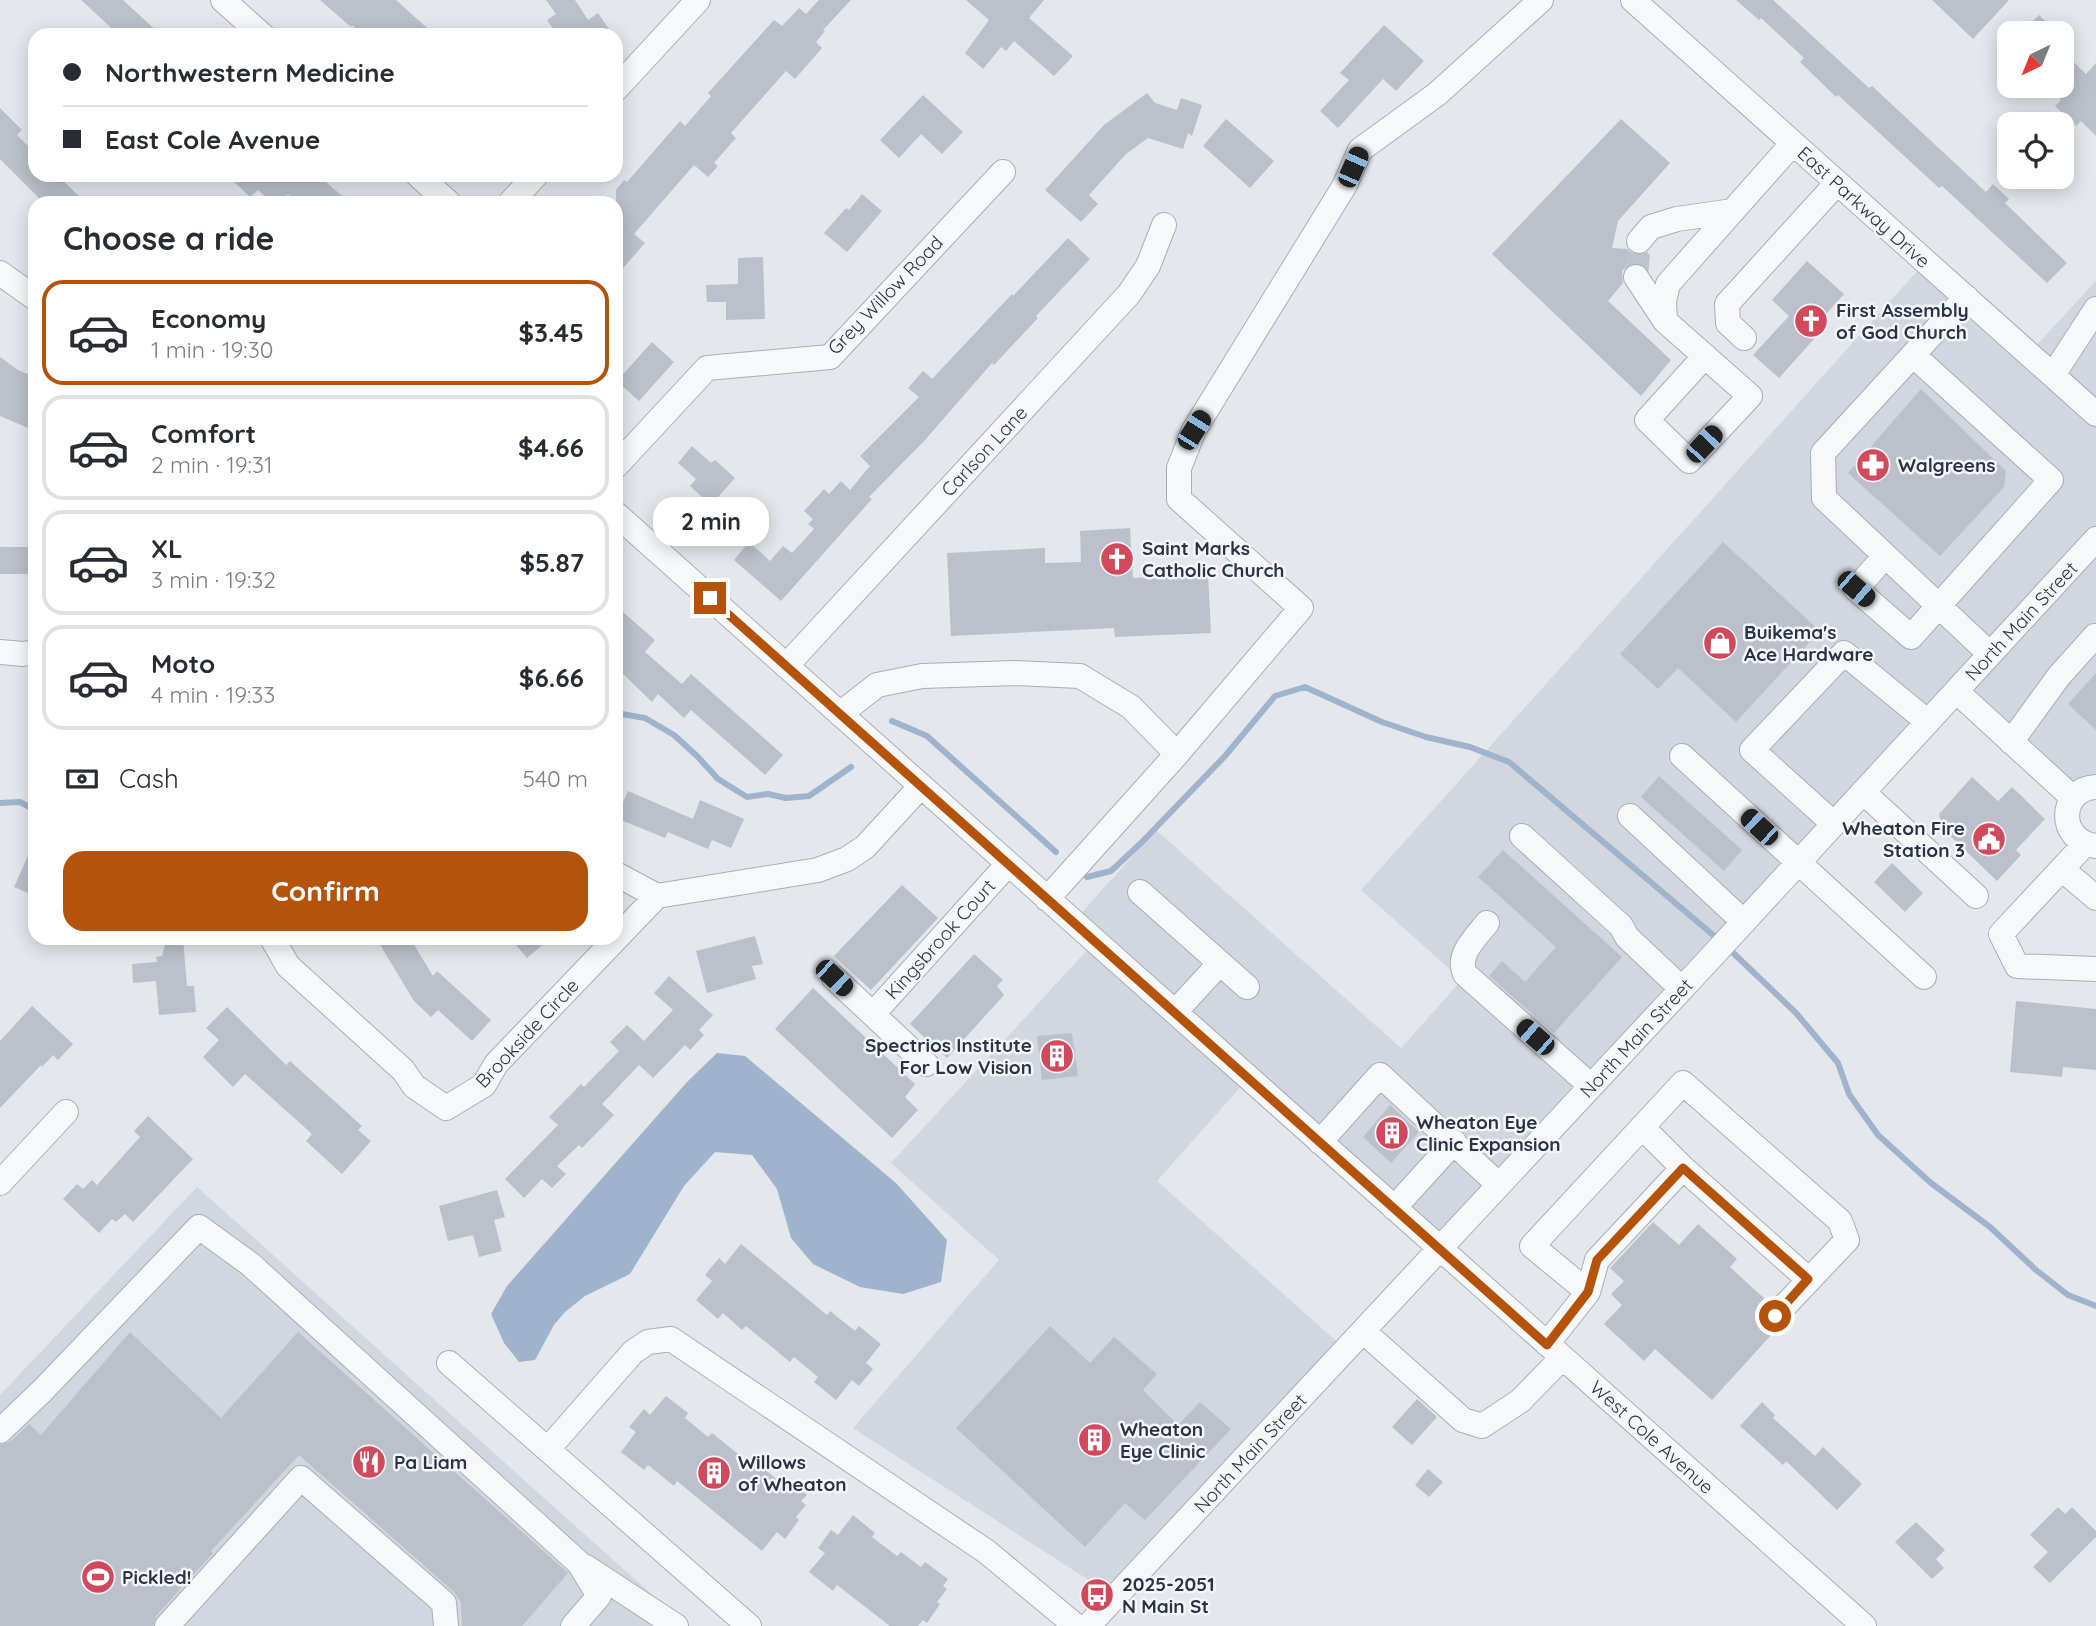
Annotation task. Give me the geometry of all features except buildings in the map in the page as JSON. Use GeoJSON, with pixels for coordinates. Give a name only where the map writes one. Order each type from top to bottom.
{"type":"FeatureCollection","features":[{"type":"Feature","properties":{"kind":"street"},"geometry":{"type":"LineString","coordinates":[[223,0],[254,28]]}},
{"type":"Feature","properties":{"kind":"street"},"geometry":{"type":"LineString","coordinates":[[1047,899],[1177,754],[1301,608],[1180,499],[1179,468],[1194,430],[1345,185],[1360,150],[1437,94],[1541,0]]}},
{"type":"Feature","properties":{"kind":"street","name":"East Parkway Drive"},"geometry":{"type":"LineString","coordinates":[[1633,0],[2096,414]]}},
{"type":"Feature","properties":{"kind":"street"},"geometry":{"type":"LineString","coordinates":[[623,81],[692,2]]}},
{"type":"Feature","properties":{"kind":"street"},"geometry":{"type":"LineString","coordinates":[[1665,321],[1664,301],[1668,284],[1793,143]]}},
{"type":"Feature","properties":{"kind":"street","name":"Grey Willow Road"},"geometry":{"type":"LineString","coordinates":[[623,458],[706,368],[830,357],[1003,172]]}},
{"type":"Feature","properties":{"kind":"street"},"geometry":{"type":"LineString","coordinates":[[426,182],[441,196]]}},
{"type":"Feature","properties":{"kind":"street"},"geometry":{"type":"LineString","coordinates":[[516,196],[530,182]]}},
{"type":"Feature","properties":{"kind":"street"},"geometry":{"type":"LineString","coordinates":[[1744,338],[1728,323],[1727,304],[1838,183]]}},
{"type":"Feature","properties":{"kind":"street"},"geometry":{"type":"LineString","coordinates":[[1639,241],[1651,227],[1677,219],[1733,211]]}},
{"type":"Feature","properties":{"kind":"street","name":"Carlson Lane"},"geometry":{"type":"LineString","coordinates":[[786,666],[1129,294],[1148,266],[1164,225]]}},
{"type":"Feature","properties":{"kind":"street"},"geometry":{"type":"LineString","coordinates":[[0,273],[28,293]]}},
{"type":"Feature","properties":{"kind":"street"},"geometry":{"type":"LineString","coordinates":[[1636,277],[1665,321],[1705,356]]}},
{"type":"Feature","properties":{"kind":"street"},"geometry":{"type":"LineString","coordinates":[[1966,297],[1823,453],[1824,498],[1990,654]]}},
{"type":"Feature","properties":{"kind":"street"},"geometry":{"type":"LineString","coordinates":[[2053,375],[2096,309]]}},
{"type":"Feature","properties":{"kind":"street"},"geometry":{"type":"LineString","coordinates":[[1885,556],[1856,589],[1911,637],[2051,480],[1913,355]]}},
{"type":"Feature","properties":{"kind":"street","name":"West Cole Avenue"},"geometry":{"type":"LineString","coordinates":[[623,520],[1864,1626]]}},
{"type":"Feature","properties":{"kind":"street","name":"North Main Street"},"geometry":{"type":"LineString","coordinates":[[1088,1626],[1682,989],[2096,539]]}},
{"type":"Feature","properties":{"kind":"street"},"geometry":{"type":"LineString","coordinates":[[2011,742],[2059,676],[2095,636]]}},
{"type":"Feature","properties":{"kind":"street"},"geometry":{"type":"LineString","coordinates":[[0,652],[28,653]]}},
{"type":"Feature","properties":{"kind":"street"},"geometry":{"type":"LineString","coordinates":[[1834,824],[1752,750],[1844,653],[1928,722]]}},
{"type":"Feature","properties":{"kind":"street"},"geometry":{"type":"LineString","coordinates":[[840,714],[877,685],[922,676],[1015,673],[1080,676],[1131,707],[1177,754]]}},
{"type":"Feature","properties":{"kind":"street"},"geometry":{"type":"LineString","coordinates":[[1956,691],[2073,798]]}},
{"type":"Feature","properties":{"kind":"street"},"geometry":{"type":"LineString","coordinates":[[1682,756],[1924,977]]}},
{"type":"Feature","properties":{"kind":"street"},"geometry":{"type":"LineString","coordinates":[[623,878],[657,896],[796,875],[833,866],[865,846],[921,786]]}},
{"type":"Feature","properties":{"kind":"street"},"geometry":{"type":"LineString","coordinates":[[2096,787],[2080,791],[2069,806],[2068,824],[2077,839],[2091,845],[2062,869],[2001,934],[2017,966],[2096,969]]}},
{"type":"Feature","properties":{"kind":"street"},"geometry":{"type":"LineString","coordinates":[[1863,792],[1976,896]]}},
{"type":"Feature","properties":{"kind":"street"},"geometry":{"type":"LineString","coordinates":[[1630,816],[1741,925]]}},
{"type":"Feature","properties":{"kind":"street"},"geometry":{"type":"LineString","coordinates":[[1522,836],[1621,926],[1627,937],[1682,989]]}},
{"type":"Feature","properties":{"kind":"street","name":"Kingsbrook Court"},"geometry":{"type":"LineString","coordinates":[[873,1014],[1008,864]]}},
{"type":"Feature","properties":{"kind":"street"},"geometry":{"type":"LineString","coordinates":[[2062,869],[2096,898]]}},
{"type":"Feature","properties":{"kind":"street"},"geometry":{"type":"LineString","coordinates":[[1140,892],[1247,987]]}},
{"type":"Feature","properties":{"kind":"street","name":"Brookside Circle"},"geometry":{"type":"LineString","coordinates":[[623,932],[657,896]]}},
{"type":"Feature","properties":{"kind":"street"},"geometry":{"type":"LineString","coordinates":[[1487,923],[1467,948],[1462,960],[1465,974],[1591,1086]]}},
{"type":"Feature","properties":{"kind":"street","name":"Brookside Circle"},"geometry":{"type":"LineString","coordinates":[[276,945],[288,966],[403,1070],[414,1086],[446,1108],[484,1085],[496,1065],[610,945]]}},
{"type":"Feature","properties":{"kind":"street"},"geometry":{"type":"LineString","coordinates":[[1175,1013],[1220,963]]}},
{"type":"Feature","properties":{"kind":"street"},"geometry":{"type":"LineString","coordinates":[[834,978],[926,1063]]}},
{"type":"Feature","properties":{"kind":"street"},"geometry":{"type":"LineString","coordinates":[[1320,1142],[1380,1075],[1499,1185]]}},
{"type":"Feature","properties":{"kind":"street"},"geometry":{"type":"LineString","coordinates":[[1588,1292],[1532,1247],[1683,1083],[1840,1220],[1847,1240],[1775,1316]]}},
{"type":"Feature","properties":{"kind":"street"},"geometry":{"type":"LineString","coordinates":[[0,1183],[66,1112]]}},
{"type":"Feature","properties":{"kind":"street"},"geometry":{"type":"LineString","coordinates":[[1642,1127],[1683,1168],[1808,1279]]}},
{"type":"Feature","properties":{"kind":"street"},"geometry":{"type":"LineString","coordinates":[[1394,1208],[1454,1142]]}},
{"type":"Feature","properties":{"kind":"street"},"geometry":{"type":"LineString","coordinates":[[1363,1331],[1463,1420],[1482,1426],[1520,1401],[1555,1351],[1588,1292],[1597,1260],[1683,1168]]}},
{"type":"Feature","properties":{"kind":"street"},"geometry":{"type":"LineString","coordinates":[[0,1431],[42,1391],[199,1227],[250,1264],[579,1563],[676,1626]]}},
{"type":"Feature","properties":{"kind":"street"},"geometry":{"type":"LineString","coordinates":[[548,1449],[633,1352],[648,1342],[671,1339],[987,1552],[1076,1626]]}},
{"type":"Feature","properties":{"kind":"street"},"geometry":{"type":"LineString","coordinates":[[449,1363],[749,1626]]}},
{"type":"Feature","properties":{"kind":"street"},"geometry":{"type":"LineString","coordinates":[[167,1626],[301,1478],[444,1603],[446,1626]]}},
{"type":"Feature","properties":{"kind":"street"},"geometry":{"type":"LineString","coordinates":[[573,1626],[599,1596],[579,1563]]}},
{"type":"Feature","properties":{"kind":"shaded area"},"geometry":{"type":"Polygon","coordinates":[[[1919,269],[2096,423],[2096,529],[1440,1241],[1077,918],[1156,830],[1401,1048],[1462,980],[1361,890],[1919,269]]]}},
{"type":"Feature","properties":{"kind":"shaded area"},"geometry":{"type":"Polygon","coordinates":[[[2096,281],[2096,404],[2033,349],[2096,281]]]}},
{"type":"Feature","properties":{"kind":"shaded area"},"geometry":{"type":"Polygon","coordinates":[[[2096,550],[2096,789],[2078,809],[1957,699],[2096,550]]]}},
{"type":"Feature","properties":{"kind":"shaded area"},"geometry":{"type":"Polygon","coordinates":[[[1091,946],[1245,1082],[1157,1181],[1345,1349],[1115,1597],[853,1428],[999,1260],[891,1163],[1091,946]]]}},
{"type":"Feature","properties":{"kind":"shaded area"},"geometry":{"type":"Polygon","coordinates":[[[197,1187],[687,1626],[0,1626],[0,1395],[197,1187]]]}},
{"type":"Feature","properties":{"kind":"water"},"geometry":{"type":"Polygon","coordinates":[[[717,1053],[745,1056],[896,1183],[947,1240],[941,1282],[903,1294],[860,1287],[813,1264],[791,1238],[777,1189],[752,1155],[715,1152],[684,1186],[630,1274],[585,1296],[554,1325],[535,1360],[519,1362],[504,1343],[491,1314],[507,1286],[687,1082],[717,1053]]]}},
{"type":"Feature","properties":{"kind":"waterway"},"geometry":{"type":"LineString","coordinates":[[1087,877],[1111,871],[1141,843],[1225,756],[1275,696],[1305,687],[1382,722],[1426,737],[1470,747],[1509,762],[1719,940]]}},
{"type":"Feature","properties":{"kind":"waterway"},"geometry":{"type":"LineString","coordinates":[[623,714],[645,718],[674,735],[718,779],[747,797],[768,794],[786,798],[809,796],[851,767]]}},
{"type":"Feature","properties":{"kind":"waterway"},"geometry":{"type":"LineString","coordinates":[[892,721],[927,736],[1056,852]]}},
{"type":"Feature","properties":{"kind":"waterway"},"geometry":{"type":"LineString","coordinates":[[0,803],[20,802],[28,806]]}},
{"type":"Feature","properties":{"kind":"waterway"},"geometry":{"type":"LineString","coordinates":[[1727,947],[1796,1013],[1838,1063],[1849,1094],[1878,1135],[1931,1183],[1990,1227],[2036,1270],[2068,1295],[2096,1306]]}},
{"type":"Feature","properties":{"kind":"tunnel"},"geometry":{"type":"LineString","coordinates":[[1636,277],[1639,241]]}},
{"type":"Feature","properties":{"kind":"place","name":"First Assembly of God Church"},"geometry":{"type":"Point","coordinates":[1811,321]}},
{"type":"Feature","properties":{"kind":"place","name":"Walgreens"},"geometry":{"type":"Point","coordinates":[1873,465]}},
{"type":"Feature","properties":{"kind":"place","name":"Saint Marks Catholic Church"},"geometry":{"type":"Point","coordinates":[1117,559]}},
{"type":"Feature","properties":{"kind":"place","name":"Buikema's Ace Hardware"},"geometry":{"type":"Point","coordinates":[1720,643]}},
{"type":"Feature","properties":{"kind":"place","name":"Wheaton Fire Station 3"},"geometry":{"type":"Point","coordinates":[1989,839]}},
{"type":"Feature","properties":{"kind":"place","name":"Spectrios Institute For Low Vision"},"geometry":{"type":"Point","coordinates":[1057,1056]}},
{"type":"Feature","properties":{"kind":"place","name":"Wheaton Eye Clinic Expansion"},"geometry":{"type":"Point","coordinates":[1392,1133]}},
{"type":"Feature","properties":{"kind":"place","name":"Wheaton Eye Clinic"},"geometry":{"type":"Point","coordinates":[1095,1440]}},
{"type":"Feature","properties":{"kind":"place","name":"Pa Liam"},"geometry":{"type":"Point","coordinates":[369,1462]}},
{"type":"Feature","properties":{"kind":"place","name":"Willows of Wheaton"},"geometry":{"type":"Point","coordinates":[714,1473]}},
{"type":"Feature","properties":{"kind":"place","name":"Pickled!"},"geometry":{"type":"Point","coordinates":[98,1577]}},
{"type":"Feature","properties":{"kind":"place","name":"2025-2051 N Main St"},"geometry":{"type":"Point","coordinates":[1097,1595]}},
{"type":"Feature","properties":{"kind":"route"},"geometry":{"type":"LineString","coordinates":[[710,598],[1547,1345],[1588,1292],[1597,1260],[1683,1168],[1808,1279],[1775,1316]]}}]}
